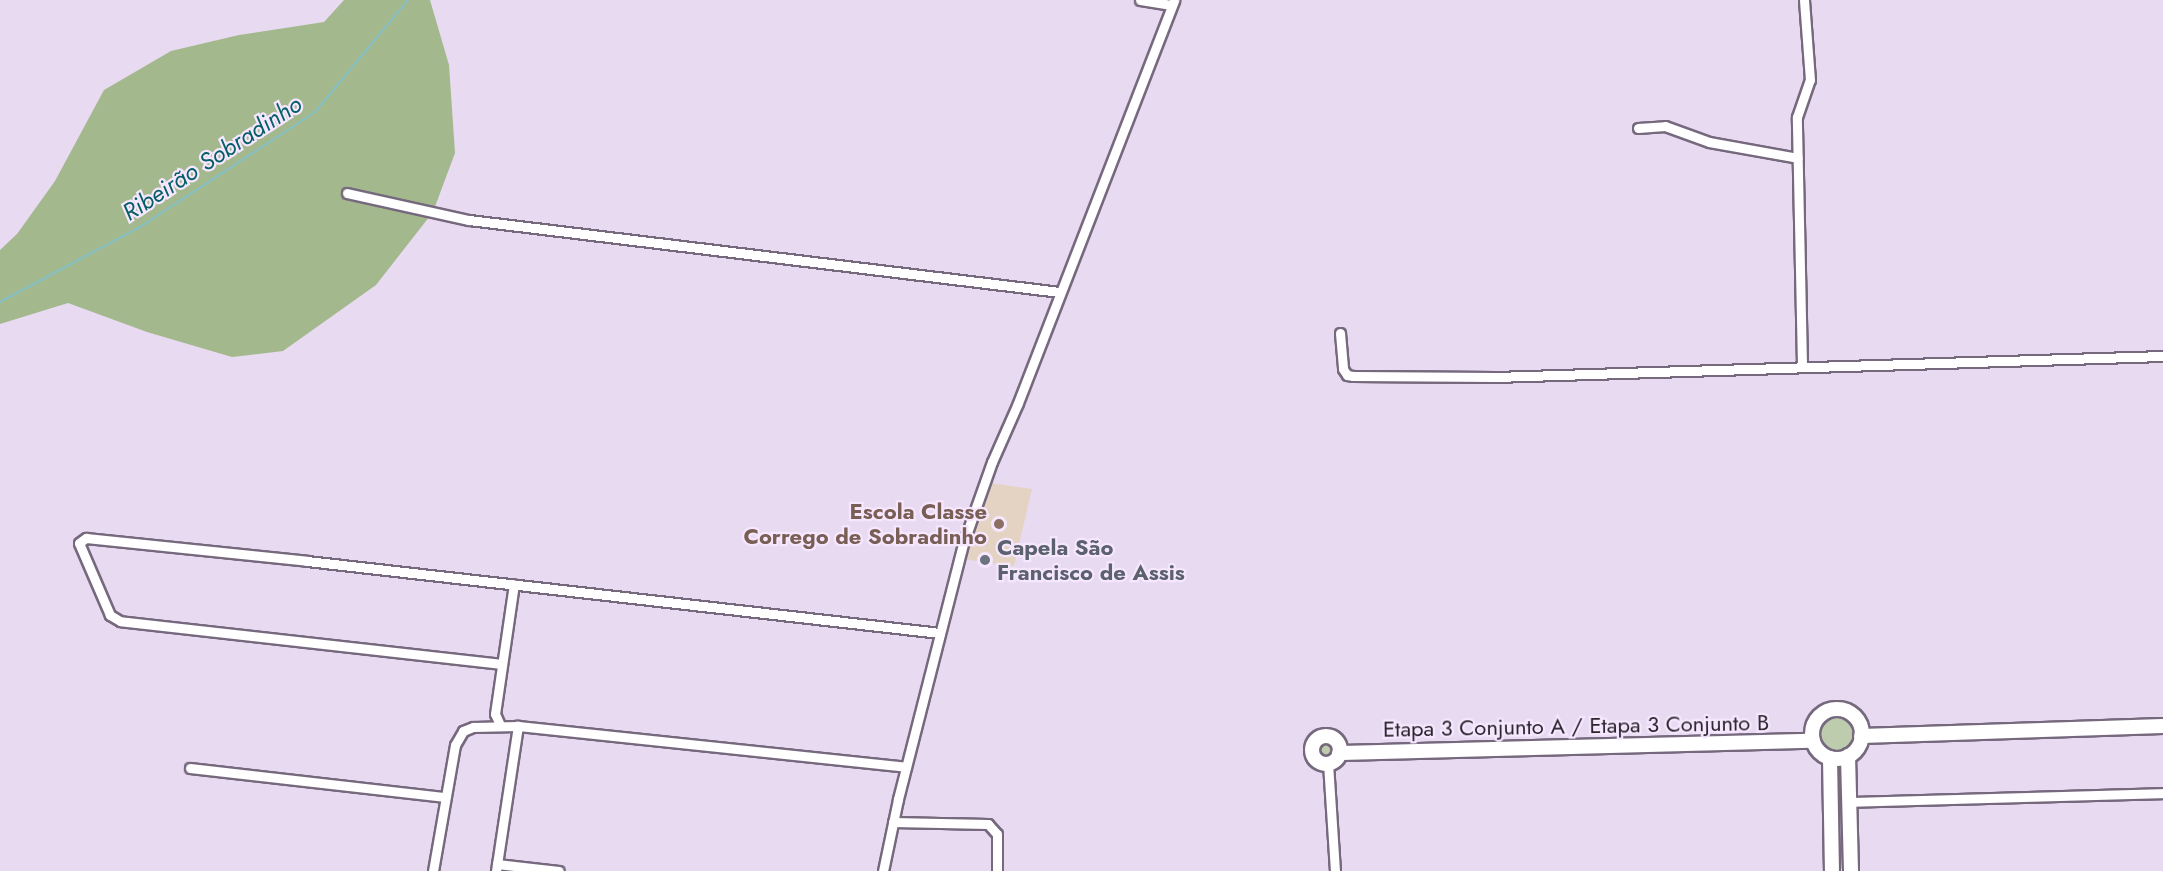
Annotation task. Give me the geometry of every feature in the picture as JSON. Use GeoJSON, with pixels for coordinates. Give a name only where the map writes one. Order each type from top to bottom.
{"type":"FeatureCollection","features":[{"type":"Feature","properties":{"kind":"street"},"geometry":{"type":"LineString","coordinates":[[883,871],[906,768],[964,541],[1173,2],[1140,0]]}},
{"type":"Feature","properties":{"kind":"street"},"geometry":{"type":"LineString","coordinates":[[1802,365],[1798,111],[1808,91],[1810,80],[1804,0]]}},
{"type":"Feature","properties":{"kind":"street"},"geometry":{"type":"LineString","coordinates":[[1638,128],[1665,126],[1709,142],[1797,158]]}},
{"type":"Feature","properties":{"kind":"street"},"geometry":{"type":"LineString","coordinates":[[346,193],[469,220],[1060,292]]}},
{"type":"Feature","properties":{"kind":"street"},"geometry":{"type":"LineString","coordinates":[[1340,333],[1343,369],[1350,376],[1495,377],[1802,365],[2163,356]]}},
{"type":"Feature","properties":{"kind":"street"},"geometry":{"type":"LineString","coordinates":[[502,664],[120,621],[110,615],[78,546],[81,539],[86,538],[940,633]]}},
{"type":"Feature","properties":{"kind":"street"},"geometry":{"type":"LineString","coordinates":[[500,725],[495,714],[514,584]]}},
{"type":"Feature","properties":{"kind":"street"},"geometry":{"type":"LineString","coordinates":[[1834,710],[1846,711],[1856,719],[1861,736],[1857,748],[1848,756],[1830,758],[1819,752],[1813,741],[1815,723],[1822,714],[1834,710]]}},
{"type":"Feature","properties":{"kind":"street"},"geometry":{"type":"LineString","coordinates":[[433,871],[456,745],[463,731],[473,727],[518,726],[906,768]]}},
{"type":"Feature","properties":{"kind":"street"},"geometry":{"type":"LineString","coordinates":[[518,726],[496,868],[559,871]]}},
{"type":"Feature","properties":{"kind":"street"},"geometry":{"type":"LineString","coordinates":[[1861,736],[2163,726]]}},
{"type":"Feature","properties":{"kind":"street"},"geometry":{"type":"LineString","coordinates":[[1329,736],[1338,742],[1340,753],[1328,763],[1318,761],[1314,757],[1312,746],[1318,738],[1329,736]]}},
{"type":"Feature","properties":{"kind":"street","name":"Etapa 3 Conjunto A / Etapa 3 Conjunto B"},"geometry":{"type":"LineString","coordinates":[[1340,753],[1813,741]]}},
{"type":"Feature","properties":{"kind":"street"},"geometry":{"type":"LineString","coordinates":[[1848,756],[1851,871]]}},
{"type":"Feature","properties":{"kind":"street"},"geometry":{"type":"LineString","coordinates":[[1830,758],[1832,871]]}},
{"type":"Feature","properties":{"kind":"street"},"geometry":{"type":"LineString","coordinates":[[1328,763],[1335,871]]}},
{"type":"Feature","properties":{"kind":"street"},"geometry":{"type":"LineString","coordinates":[[190,768],[445,797]]}},
{"type":"Feature","properties":{"kind":"street"},"geometry":{"type":"LineString","coordinates":[[1848,802],[2163,793]]}},
{"type":"Feature","properties":{"kind":"street"},"geometry":{"type":"LineString","coordinates":[[893,822],[988,824],[997,834],[997,871]]}},
{"type":"Feature","properties":{"kind":"shaded area","name":"Escola Classe Corrego de Sobradinho"},"geometry":{"type":"Polygon","coordinates":[[[988,483],[1032,489],[1014,566],[962,559],[988,483]]]}},
{"type":"Feature","properties":{"kind":"green space"},"geometry":{"type":"Polygon","coordinates":[[[344,0],[430,0],[449,65],[455,153],[433,212],[376,285],[283,351],[232,357],[147,332],[68,303],[0,324],[0,250],[17,234],[55,181],[104,90],[171,51],[239,35],[324,22],[344,0]]]}},
{"type":"Feature","properties":{"kind":"green space"},"geometry":{"type":"Polygon","coordinates":[[[1837,714],[1845,715],[1851,720],[1856,726],[1856,742],[1851,748],[1845,753],[1837,754],[1829,753],[1823,748],[1818,742],[1817,734],[1818,726],[1823,720],[1829,715],[1837,714]]]}},
{"type":"Feature","properties":{"kind":"green space"},"geometry":{"type":"Polygon","coordinates":[[[1326,739],[1334,742],[1337,750],[1334,758],[1326,761],[1318,758],[1315,750],[1318,742],[1326,739]]]}},
{"type":"Feature","properties":{"kind":"waterway","name":"Ribeirão Sobradinho"},"geometry":{"type":"LineString","coordinates":[[0,302],[140,227],[315,112],[408,0]]}},
{"type":"Feature","properties":{"kind":"place","name":"Escola Classe Corrego de Sobradinho"},"geometry":{"type":"Point","coordinates":[999,524]}},
{"type":"Feature","properties":{"kind":"place","name":"Capela São Francisco de Assis"},"geometry":{"type":"Point","coordinates":[985,560]}}]}
